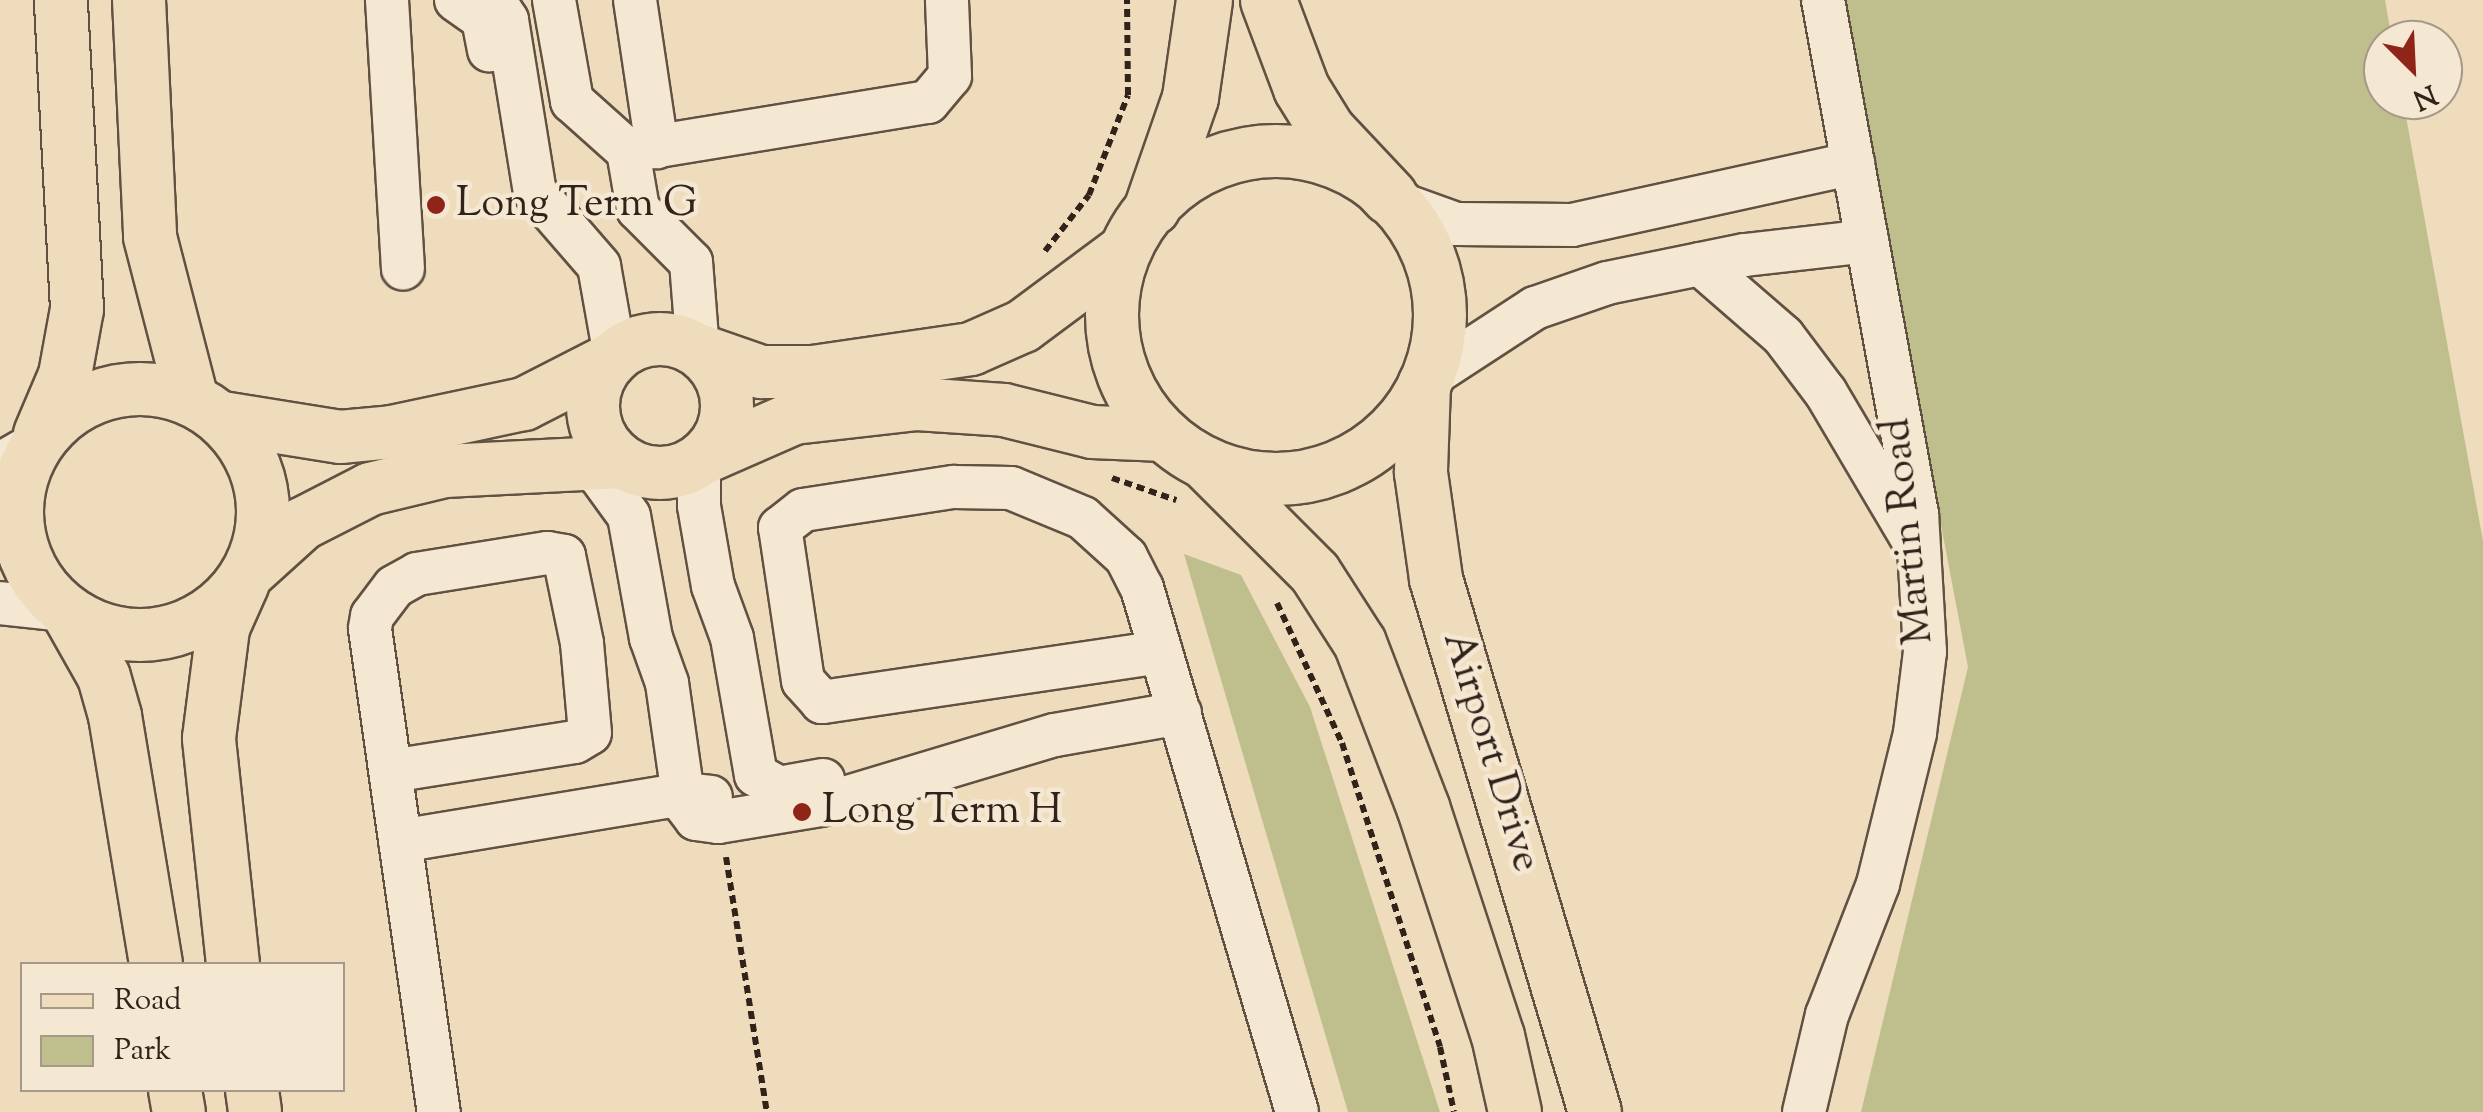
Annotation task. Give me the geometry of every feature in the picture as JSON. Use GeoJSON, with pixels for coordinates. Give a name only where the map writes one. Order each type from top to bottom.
{"type":"FeatureCollection","features":[{"type":"Feature","properties":{"kind":"highway"},"geometry":{"type":"LineString","coordinates":[[1138,229],[1190,97],[1204,0]]}},
{"type":"Feature","properties":{"kind":"highway"},"geometry":{"type":"LineString","coordinates":[[1268,0],[1300,88],[1327,130],[1392,199]]}},
{"type":"Feature","properties":{"kind":"main road"},"geometry":{"type":"LineString","coordinates":[[61,0],[68,64],[77,309],[66,375],[24,449],[16,515],[34,571],[66,611],[104,678],[115,716],[156,962]]}},
{"type":"Feature","properties":{"kind":"main road"},"geometry":{"type":"LineString","coordinates":[[138,0],[150,237],[207,409],[242,440],[263,494],[261,538],[222,628],[209,738],[233,962]]}},
{"type":"Feature","properties":{"kind":"main road"},"geometry":{"type":"LineString","coordinates":[[24,449],[62,417],[116,390],[168,391],[207,409],[340,437],[392,432],[524,404],[645,340],[664,338],[761,372],[813,372],[972,349],[1024,326],[1205,167],[1269,152],[1334,162],[1392,199],[1429,255],[1438,286],[1440,317],[1425,382],[1386,436],[1331,469],[1268,478],[1206,464],[1164,435],[1129,390],[1112,335],[1111,307],[1138,229]]}},
{"type":"Feature","properties":{"kind":"main road"},"geometry":{"type":"LineString","coordinates":[[699,350],[716,366],[728,404],[717,443],[701,459]]}},
{"type":"Feature","properties":{"kind":"main road"},"geometry":{"type":"LineString","coordinates":[[613,358],[600,376],[594,415],[599,434],[627,464]]}},
{"type":"Feature","properties":{"kind":"main road","name":"Airport Drive"},"geometry":{"type":"LineString","coordinates":[[1425,382],[1421,472],[1436,580],[1594,1112]]}},
{"type":"Feature","properties":{"kind":"main road"},"geometry":{"type":"LineString","coordinates":[[66,611],[109,632],[160,634],[209,615],[302,524],[370,488],[446,472],[567,463],[627,464],[665,473],[794,418],[917,404],[1004,410],[1092,432],[1164,435]]}},
{"type":"Feature","properties":{"kind":"main road","name":"Airport Drive"},"geometry":{"type":"LineString","coordinates":[[1206,464],[1316,573],[1360,642],[1440,860],[1498,1036],[1515,1112]]}},
{"type":"Feature","properties":{"kind":"street"},"geometry":{"type":"LineString","coordinates":[[39,0],[68,64]]}},
{"type":"Feature","properties":{"kind":"street"},"geometry":{"type":"LineString","coordinates":[[456,0],[483,19],[505,131],[535,192],[599,266],[613,358]]}},
{"type":"Feature","properties":{"kind":"street"},"geometry":{"type":"LineString","coordinates":[[494,0],[507,20],[535,192]]}},
{"type":"Feature","properties":{"kind":"street"},"geometry":{"type":"LineString","coordinates":[[554,0],[572,101],[642,149],[928,102],[950,76],[946,0]]}},
{"type":"Feature","properties":{"kind":"street"},"geometry":{"type":"LineString","coordinates":[[599,266],[638,209],[642,149],[635,0]]}},
{"type":"Feature","properties":{"kind":"street","name":"Martin Road"},"geometry":{"type":"LineString","coordinates":[[1804,1112],[1826,1016],[1878,884],[1915,732],[1925,652],[1919,550],[1823,0]]}},
{"type":"Feature","properties":{"kind":"street"},"geometry":{"type":"LineString","coordinates":[[398,2],[402,269]]}},
{"type":"Feature","properties":{"kind":"street"},"geometry":{"type":"LineString","coordinates":[[1392,199],[1456,224],[1572,225],[1853,163]]}},
{"type":"Feature","properties":{"kind":"street"},"geometry":{"type":"LineString","coordinates":[[638,209],[691,262],[699,350]]}},
{"type":"Feature","properties":{"kind":"street"},"geometry":{"type":"LineString","coordinates":[[1425,382],[1535,308],[1607,283],[1700,264],[1867,240]]}},
{"type":"Feature","properties":{"kind":"street"},"geometry":{"type":"LineString","coordinates":[[1700,264],[1783,336],[1826,393],[1919,550]]}},
{"type":"Feature","properties":{"kind":"street"},"geometry":{"type":"LineString","coordinates":[[701,459],[698,506],[712,586],[732,638],[753,767],[767,790]]}},
{"type":"Feature","properties":{"kind":"street"},"geometry":{"type":"LineString","coordinates":[[567,463],[597,472],[629,516],[651,638],[667,682],[689,813],[706,822],[804,809],[1055,735]]}},
{"type":"Feature","properties":{"kind":"street"},"geometry":{"type":"LineString","coordinates":[[627,464],[656,517],[667,574],[676,632],[667,682]]}},
{"type":"Feature","properties":{"kind":"street"},"geometry":{"type":"LineString","coordinates":[[1161,652],[822,702],[803,681],[780,528],[803,510],[954,487],[1033,494],[1083,518],[1126,557],[1161,652],[1180,713],[1297,1112]]}},
{"type":"Feature","properties":{"kind":"street"},"geometry":{"type":"LineString","coordinates":[[391,772],[576,742],[590,733],[585,662],[564,556],[548,552],[417,574],[378,605],[370,629],[439,1112]]}},
{"type":"Feature","properties":{"kind":"street"},"geometry":{"type":"LineString","coordinates":[[0,603],[66,611]]}},
{"type":"Feature","properties":{"kind":"street"},"geometry":{"type":"LineString","coordinates":[[400,841],[683,794],[767,790],[818,782],[906,750],[1055,735],[1180,713]]}},
{"type":"Feature","properties":{"kind":"path"},"geometry":{"type":"LineString","coordinates":[[726,855],[766,1112]]}},
{"type":"Feature","properties":{"kind":"green space"},"geometry":{"type":"Polygon","coordinates":[[[1841,0],[2385,0],[2388,20],[2363,20],[2363,120],[2407,120],[2483,541],[2483,1112],[1861,1112],[1968,667],[1841,0]]]}},
{"type":"Feature","properties":{"kind":"green space"},"geometry":{"type":"Polygon","coordinates":[[[1184,554],[1241,575],[1310,707],[1440,1112],[1348,1112],[1184,554]]]}},
{"type":"Feature","properties":{"kind":"place","name":"Long Term G"},"geometry":{"type":"Point","coordinates":[436,205]}},
{"type":"Feature","properties":{"kind":"place","name":"Long Term H"},"geometry":{"type":"Point","coordinates":[802,812]}}]}
